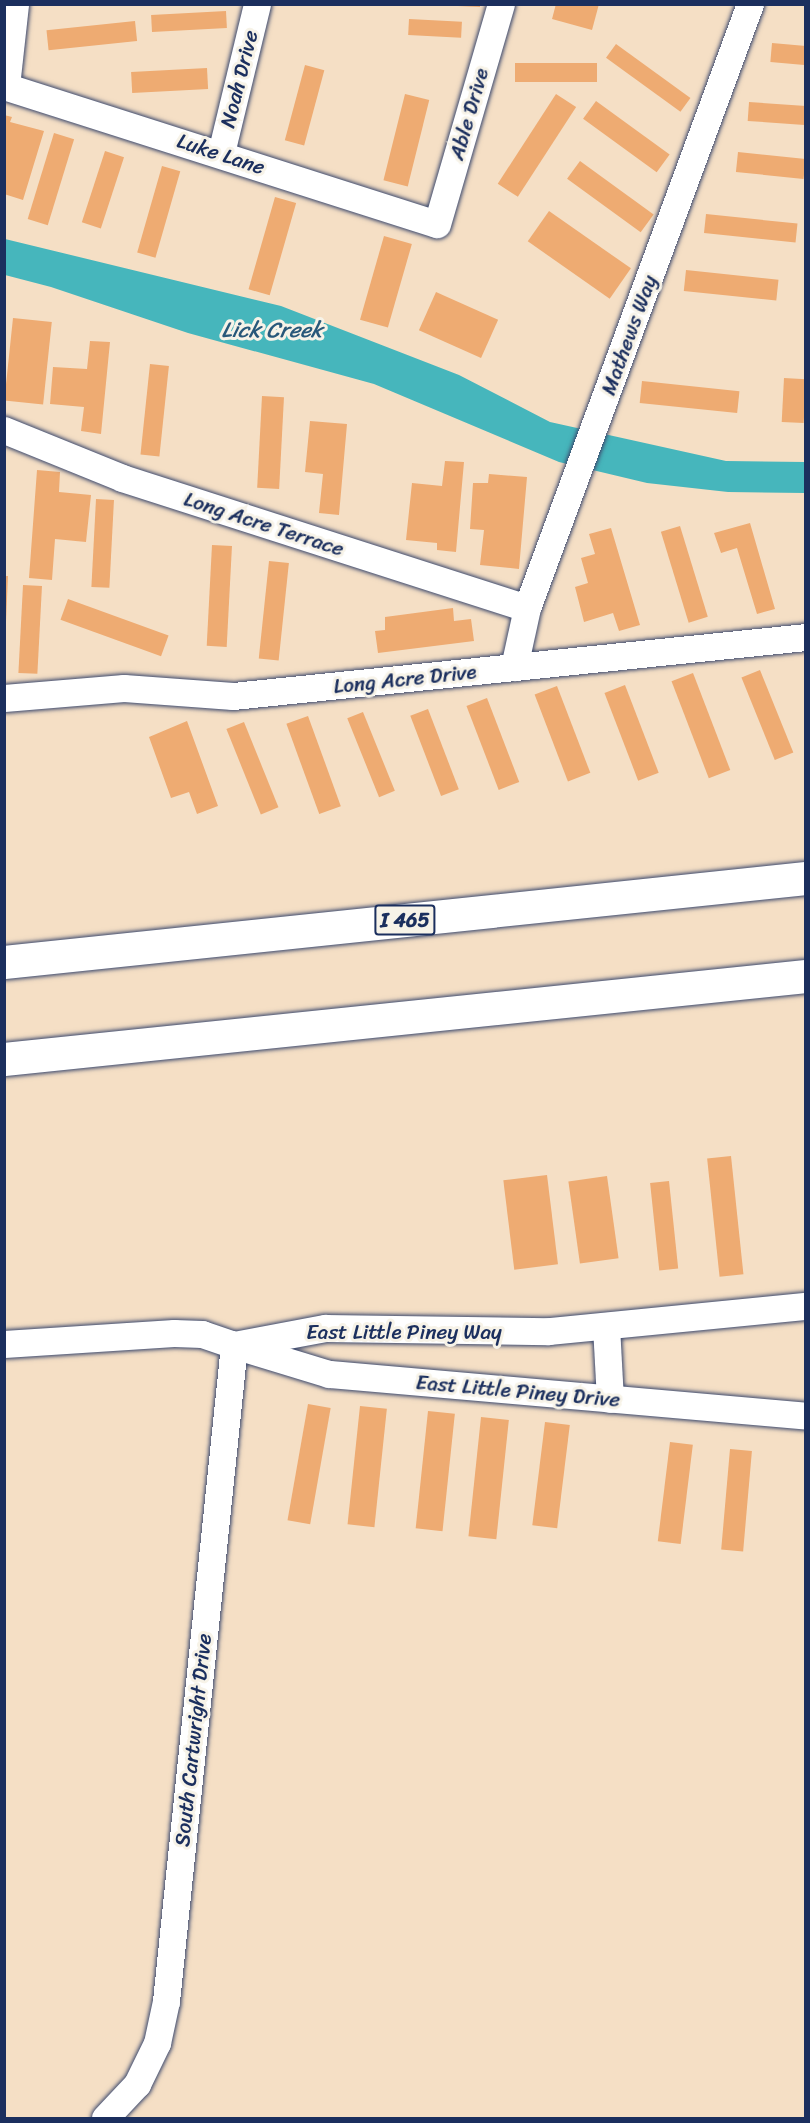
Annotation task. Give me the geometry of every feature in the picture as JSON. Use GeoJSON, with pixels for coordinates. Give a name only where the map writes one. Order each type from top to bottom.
{"type":"FeatureCollection","features":[{"type":"Feature","properties":{"kind":"highway","name":"I 465"},"geometry":{"type":"LineString","coordinates":[[4,962],[806,878]]}},
{"type":"Feature","properties":{"kind":"highway"},"geometry":{"type":"LineString","coordinates":[[4,1059],[806,976]]}},
{"type":"Feature","properties":{"kind":"street"},"geometry":{"type":"LineString","coordinates":[[5,86],[15,4]]}},
{"type":"Feature","properties":{"kind":"street","name":"Noah Drive"},"geometry":{"type":"LineString","coordinates":[[221,153],[257,4]]}},
{"type":"Feature","properties":{"kind":"street","name":"Able Drive"},"geometry":{"type":"LineString","coordinates":[[437,224],[501,4]]}},
{"type":"Feature","properties":{"kind":"street","name":"Mathews Way"},"geometry":{"type":"LineString","coordinates":[[514,667],[528,608],[750,4]]}},
{"type":"Feature","properties":{"kind":"street","name":"Luke Lane"},"geometry":{"type":"LineString","coordinates":[[5,86],[221,153],[437,224]]}},
{"type":"Feature","properties":{"kind":"street","name":"Long Acre Terrace"},"geometry":{"type":"LineString","coordinates":[[4,430],[122,478],[528,608]]}},
{"type":"Feature","properties":{"kind":"street","name":"Long Acre Drive"},"geometry":{"type":"LineString","coordinates":[[4,698],[124,688],[233,696],[806,637]]}},
{"type":"Feature","properties":{"kind":"street","name":"East Little Piney Way"},"geometry":{"type":"LineString","coordinates":[[4,1344],[174,1333],[202,1334],[234,1345],[326,1328],[501,1333],[606,1326],[806,1306]]}},
{"type":"Feature","properties":{"kind":"street"},"geometry":{"type":"LineString","coordinates":[[606,1326],[610,1399]]}},
{"type":"Feature","properties":{"kind":"street","name":"East Little Piney Drive"},"geometry":{"type":"LineString","coordinates":[[234,1345],[329,1374],[806,1416]]}},
{"type":"Feature","properties":{"kind":"street","name":"South Cartwright Drive"},"geometry":{"type":"LineString","coordinates":[[105,2118],[137,2084],[157,2043],[166,2001],[234,1345]]}},
{"type":"Feature","properties":{"kind":"water","name":"Lick Creek"},"geometry":{"type":"Polygon","coordinates":[[[5,239],[281,306],[459,375],[550,422],[726,461],[805,462],[805,493],[728,492],[647,483],[559,462],[374,384],[188,333],[51,287],[5,275],[5,239]]]}},
{"type":"Feature","properties":{"kind":"building"},"geometry":{"type":"Polygon","coordinates":[[[413,4],[480,4],[480,7],[413,4]]]}},
{"type":"Feature","properties":{"kind":"building"},"geometry":{"type":"Polygon","coordinates":[[[556,4],[599,4],[592,30],[552,19],[556,4]]]}},
{"type":"Feature","properties":{"kind":"building"},"geometry":{"type":"Polygon","coordinates":[[[226,11],[227,28],[152,32],[151,15],[226,11]]]}},
{"type":"Feature","properties":{"kind":"building"},"geometry":{"type":"Polygon","coordinates":[[[409,19],[462,22],[461,38],[408,35],[409,19]]]}},
{"type":"Feature","properties":{"kind":"building"},"geometry":{"type":"Polygon","coordinates":[[[135,21],[137,41],[49,50],[46,30],[135,21]]]}},
{"type":"Feature","properties":{"kind":"building"},"geometry":{"type":"Polygon","coordinates":[[[772,43],[806,46],[804,65],[770,62],[772,43]]]}},
{"type":"Feature","properties":{"kind":"building"},"geometry":{"type":"Polygon","coordinates":[[[616,44],[690,98],[680,112],[606,58],[616,44]]]}},
{"type":"Feature","properties":{"kind":"building"},"geometry":{"type":"Polygon","coordinates":[[[515,63],[597,63],[597,82],[515,82],[515,63]]]}},
{"type":"Feature","properties":{"kind":"building"},"geometry":{"type":"Polygon","coordinates":[[[305,65],[324,70],[304,146],[285,140],[305,65]]]}},
{"type":"Feature","properties":{"kind":"building"},"geometry":{"type":"Polygon","coordinates":[[[207,68],[208,89],[132,93],[131,72],[207,68]]]}},
{"type":"Feature","properties":{"kind":"building"},"geometry":{"type":"Polygon","coordinates":[[[405,94],[429,100],[408,186],[383,180],[405,94]]]}},
{"type":"Feature","properties":{"kind":"building"},"geometry":{"type":"Polygon","coordinates":[[[556,94],[576,107],[518,197],[498,184],[556,94]]]}},
{"type":"Feature","properties":{"kind":"building"},"geometry":{"type":"Polygon","coordinates":[[[596,101],[670,154],[657,172],[583,119],[596,101]]]}},
{"type":"Feature","properties":{"kind":"building"},"geometry":{"type":"Polygon","coordinates":[[[749,102],[806,106],[805,125],[748,121],[749,102]]]}},
{"type":"Feature","properties":{"kind":"building"},"geometry":{"type":"Polygon","coordinates":[[[4,115],[12,117],[10,122],[44,131],[23,200],[4,194],[4,115]]]}},
{"type":"Feature","properties":{"kind":"building"},"geometry":{"type":"Polygon","coordinates":[[[54,133],[74,139],[48,225],[28,219],[54,133]]]}},
{"type":"Feature","properties":{"kind":"building"},"geometry":{"type":"Polygon","coordinates":[[[105,151],[124,157],[101,229],[82,222],[105,151]]]}},
{"type":"Feature","properties":{"kind":"building"},"geometry":{"type":"Polygon","coordinates":[[[738,152],[806,159],[804,179],[736,172],[738,152]]]}},
{"type":"Feature","properties":{"kind":"building"},"geometry":{"type":"Polygon","coordinates":[[[580,161],[654,214],[641,232],[567,179],[580,161]]]}},
{"type":"Feature","properties":{"kind":"building"},"geometry":{"type":"Polygon","coordinates":[[[162,166],[180,171],[155,258],[137,253],[162,166]]]}},
{"type":"Feature","properties":{"kind":"building"},"geometry":{"type":"Polygon","coordinates":[[[275,197],[296,203],[270,295],[249,289],[275,197]]]}},
{"type":"Feature","properties":{"kind":"building"},"geometry":{"type":"Polygon","coordinates":[[[549,211],[631,268],[610,299],[528,241],[549,211]]]}},
{"type":"Feature","properties":{"kind":"building"},"geometry":{"type":"Polygon","coordinates":[[[706,214],[797,224],[796,243],[704,233],[706,214]]]}},
{"type":"Feature","properties":{"kind":"building"},"geometry":{"type":"Polygon","coordinates":[[[384,236],[412,244],[388,328],[360,320],[384,236]]]}},
{"type":"Feature","properties":{"kind":"building"},"geometry":{"type":"Polygon","coordinates":[[[686,270],[778,280],[776,301],[684,291],[686,270]]]}},
{"type":"Feature","properties":{"kind":"building"},"geometry":{"type":"Polygon","coordinates":[[[436,292],[498,320],[481,358],[419,330],[436,292]]]}},
{"type":"Feature","properties":{"kind":"building"},"geometry":{"type":"Polygon","coordinates":[[[13,318],[52,322],[43,405],[4,401],[13,318]]]}},
{"type":"Feature","properties":{"kind":"building"},"geometry":{"type":"Polygon","coordinates":[[[90,341],[110,342],[101,434],[81,431],[84,407],[50,404],[53,367],[87,369],[90,341]]]}},
{"type":"Feature","properties":{"kind":"building"},"geometry":{"type":"Polygon","coordinates":[[[150,364],[169,366],[159,456],[140,455],[150,364]]]}},
{"type":"Feature","properties":{"kind":"building"},"geometry":{"type":"Polygon","coordinates":[[[784,378],[806,379],[804,423],[782,422],[784,378]]]}},
{"type":"Feature","properties":{"kind":"building"},"geometry":{"type":"Polygon","coordinates":[[[642,381],[739,391],[737,413],[640,403],[642,381]]]}},
{"type":"Feature","properties":{"kind":"building"},"geometry":{"type":"Polygon","coordinates":[[[262,396],[284,397],[279,489],[257,488],[262,396]]]}},
{"type":"Feature","properties":{"kind":"building"},"geometry":{"type":"Polygon","coordinates":[[[310,421],[347,424],[339,515],[319,513],[323,474],[305,472],[310,421]]]}},
{"type":"Feature","properties":{"kind":"building"},"geometry":{"type":"Polygon","coordinates":[[[445,461],[464,462],[456,552],[437,550],[437,543],[406,540],[412,483],[442,486],[445,461]]]}},
{"type":"Feature","properties":{"kind":"building"},"geometry":{"type":"Polygon","coordinates":[[[37,470],[60,472],[59,492],[91,495],[86,542],[55,539],[52,580],[29,578],[37,470]]]}},
{"type":"Feature","properties":{"kind":"building"},"geometry":{"type":"Polygon","coordinates":[[[489,474],[527,477],[519,569],[480,565],[484,530],[470,529],[473,483],[488,483],[489,474]]]}},
{"type":"Feature","properties":{"kind":"building"},"geometry":{"type":"Polygon","coordinates":[[[96,499],[114,500],[109,588],[91,587],[96,499]]]}},
{"type":"Feature","properties":{"kind":"building"},"geometry":{"type":"Polygon","coordinates":[[[750,523],[775,609],[757,614],[737,548],[721,553],[714,533],[750,523]]]}},
{"type":"Feature","properties":{"kind":"building"},"geometry":{"type":"Polygon","coordinates":[[[680,526],[708,617],[689,623],[661,532],[680,526]]]}},
{"type":"Feature","properties":{"kind":"building"},"geometry":{"type":"Polygon","coordinates":[[[611,528],[640,625],[619,631],[613,613],[584,622],[575,587],[588,583],[581,558],[595,554],[589,534],[611,528]]]}},
{"type":"Feature","properties":{"kind":"building"},"geometry":{"type":"Polygon","coordinates":[[[212,545],[232,546],[227,647],[207,646],[212,545]]]}},
{"type":"Feature","properties":{"kind":"building"},"geometry":{"type":"Polygon","coordinates":[[[269,561],[289,563],[279,661],[259,658],[269,561]]]}},
{"type":"Feature","properties":{"kind":"building"},"geometry":{"type":"Polygon","coordinates":[[[4,576],[8,576],[6,622],[4,622],[4,576]]]}},
{"type":"Feature","properties":{"kind":"building"},"geometry":{"type":"Polygon","coordinates":[[[23,585],[42,586],[37,674],[18,673],[23,585]]]}},
{"type":"Feature","properties":{"kind":"building"},"geometry":{"type":"Polygon","coordinates":[[[68,599],[169,636],[161,656],[60,620],[68,599]]]}},
{"type":"Feature","properties":{"kind":"building"},"geometry":{"type":"Polygon","coordinates":[[[453,608],[454,621],[471,619],[474,641],[378,653],[375,631],[385,630],[385,617],[453,608]]]}},
{"type":"Feature","properties":{"kind":"building"},"geometry":{"type":"Polygon","coordinates":[[[760,670],[793,753],[775,760],[741,677],[760,670]]]}},
{"type":"Feature","properties":{"kind":"building"},"geometry":{"type":"Polygon","coordinates":[[[693,673],[730,770],[709,778],[672,681],[693,673]]]}},
{"type":"Feature","properties":{"kind":"building"},"geometry":{"type":"Polygon","coordinates":[[[625,685],[659,773],[638,781],[604,693],[625,685]]]}},
{"type":"Feature","properties":{"kind":"building"},"geometry":{"type":"Polygon","coordinates":[[[557,686],[590,773],[568,781],[535,695],[557,686]]]}},
{"type":"Feature","properties":{"kind":"building"},"geometry":{"type":"Polygon","coordinates":[[[487,698],[519,782],[499,790],[466,706],[487,698]]]}},
{"type":"Feature","properties":{"kind":"building"},"geometry":{"type":"Polygon","coordinates":[[[428,709],[459,789],[441,796],[410,716],[428,709]]]}},
{"type":"Feature","properties":{"kind":"building"},"geometry":{"type":"Polygon","coordinates":[[[363,712],[395,791],[379,797],[347,718],[363,712]]]}},
{"type":"Feature","properties":{"kind":"building"},"geometry":{"type":"Polygon","coordinates":[[[308,716],[341,806],[319,814],[286,724],[308,716]]]}},
{"type":"Feature","properties":{"kind":"building"},"geometry":{"type":"Polygon","coordinates":[[[187,721],[218,806],[197,814],[189,792],[171,798],[149,737],[187,721]]]}},
{"type":"Feature","properties":{"kind":"building"},"geometry":{"type":"Polygon","coordinates":[[[244,722],[278,807],[261,814],[226,729],[244,722]]]}},
{"type":"Feature","properties":{"kind":"building"},"geometry":{"type":"Polygon","coordinates":[[[731,1156],[743,1274],[720,1277],[707,1159],[731,1156]]]}},
{"type":"Feature","properties":{"kind":"building"},"geometry":{"type":"Polygon","coordinates":[[[547,1175],[558,1264],[514,1270],[503,1180],[547,1175]]]}},
{"type":"Feature","properties":{"kind":"building"},"geometry":{"type":"Polygon","coordinates":[[[607,1176],[619,1258],[580,1264],[568,1181],[607,1176]]]}},
{"type":"Feature","properties":{"kind":"building"},"geometry":{"type":"Polygon","coordinates":[[[669,1181],[678,1269],[659,1271],[650,1183],[669,1181]]]}},
{"type":"Feature","properties":{"kind":"building"},"geometry":{"type":"Polygon","coordinates":[[[308,1404],[331,1408],[310,1524],[288,1520],[308,1404]]]}},
{"type":"Feature","properties":{"kind":"building"},"geometry":{"type":"Polygon","coordinates":[[[360,1406],[387,1409],[374,1527],[348,1524],[360,1406]]]}},
{"type":"Feature","properties":{"kind":"building"},"geometry":{"type":"Polygon","coordinates":[[[428,1411],[455,1414],[443,1531],[416,1528],[428,1411]]]}},
{"type":"Feature","properties":{"kind":"building"},"geometry":{"type":"Polygon","coordinates":[[[481,1417],[509,1420],[496,1539],[468,1536],[481,1417]]]}},
{"type":"Feature","properties":{"kind":"building"},"geometry":{"type":"Polygon","coordinates":[[[545,1422],[570,1425],[557,1528],[532,1525],[545,1422]]]}},
{"type":"Feature","properties":{"kind":"building"},"geometry":{"type":"Polygon","coordinates":[[[670,1442],[693,1445],[681,1544],[658,1541],[670,1442]]]}},
{"type":"Feature","properties":{"kind":"building"},"geometry":{"type":"Polygon","coordinates":[[[730,1449],[752,1451],[743,1552],[721,1550],[730,1449]]]}}]}
